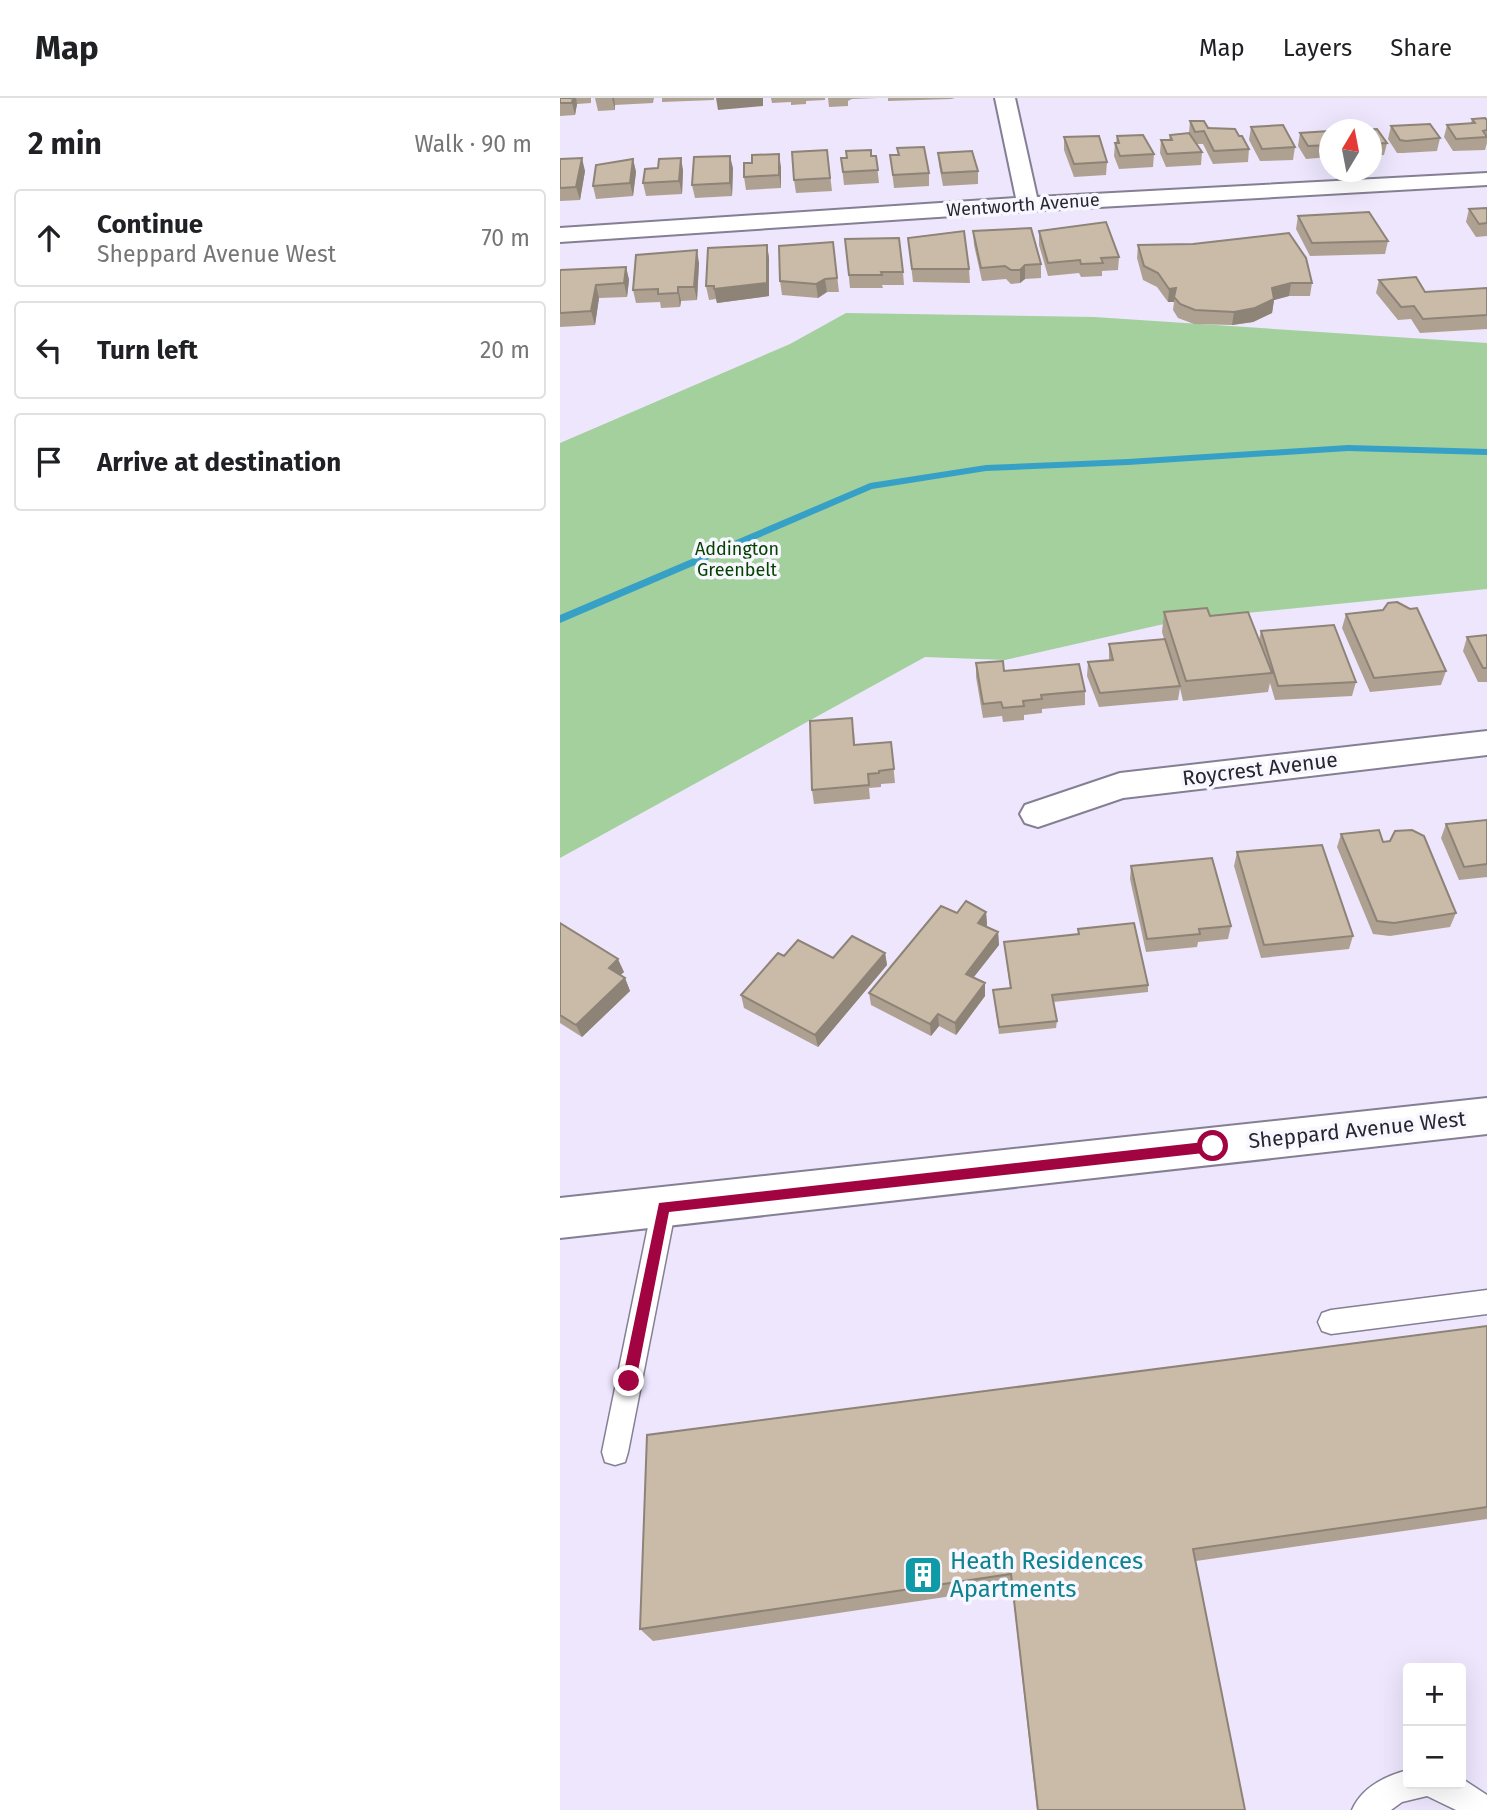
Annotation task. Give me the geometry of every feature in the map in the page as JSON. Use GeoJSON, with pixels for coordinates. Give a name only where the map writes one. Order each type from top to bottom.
{"type":"FeatureCollection","features":[{"type":"Feature","properties":{"kind":"street"},"geometry":{"type":"LineString","coordinates":[[1005,98],[1028,204]]}},
{"type":"Feature","properties":{"kind":"street","name":"Wentworth Avenue"},"geometry":{"type":"LineString","coordinates":[[560,235],[1028,204],[1487,179]]}},
{"type":"Feature","properties":{"kind":"street","name":"Roycrest Avenue"},"geometry":{"type":"LineString","coordinates":[[1038,814],[1120,786],[1487,743]]}},
{"type":"Feature","properties":{"kind":"street","name":"Sheppard Avenue West"},"geometry":{"type":"LineString","coordinates":[[560,1218],[1487,1116]]}},
{"type":"Feature","properties":{"kind":"lane"},"geometry":{"type":"LineString","coordinates":[[615,1452],[664,1207]]}},
{"type":"Feature","properties":{"kind":"lane"},"geometry":{"type":"LineString","coordinates":[[1331,1322],[1487,1302]]}},
{"type":"Feature","properties":{"kind":"lane"},"geometry":{"type":"LineString","coordinates":[[1368,1810],[1382,1796],[1403,1786]]}},
{"type":"Feature","properties":{"kind":"lane"},"geometry":{"type":"LineString","coordinates":[[1448,1789],[1461,1794],[1482,1810]]}},
{"type":"Feature","properties":{"kind":"green space","name":"Addington Greenbelt"},"geometry":{"type":"Polygon","coordinates":[[[846,313],[1094,317],[1487,343],[1487,589],[1186,619],[1005,660],[925,657],[560,858],[560,443],[790,344],[846,313]]]}},
{"type":"Feature","properties":{"kind":"building"},"geometry":{"type":"Polygon","coordinates":[[[560,98],[573,98],[572,103],[560,103],[560,98]]]}},
{"type":"Feature","properties":{"kind":"building"},"geometry":{"type":"Polygon","coordinates":[[[1485,118],[1487,130],[1483,131],[1487,137],[1456,139],[1447,125],[1475,123],[1472,119],[1485,118]]]}},
{"type":"Feature","properties":{"kind":"building"},"geometry":{"type":"Polygon","coordinates":[[[1190,121],[1204,121],[1208,128],[1235,129],[1249,149],[1214,151],[1204,131],[1195,132],[1190,121]]]}},
{"type":"Feature","properties":{"kind":"building"},"geometry":{"type":"Polygon","coordinates":[[[1430,124],[1440,138],[1400,140],[1391,126],[1430,124]]]}},
{"type":"Feature","properties":{"kind":"building"},"geometry":{"type":"Polygon","coordinates":[[[1283,125],[1295,147],[1262,149],[1251,127],[1283,125]]]}},
{"type":"Feature","properties":{"kind":"building"},"geometry":{"type":"Polygon","coordinates":[[[1319,132],[1319,145],[1308,146],[1300,133],[1319,132]]]}},
{"type":"Feature","properties":{"kind":"building"},"geometry":{"type":"Polygon","coordinates":[[[1189,133],[1202,152],[1167,154],[1161,140],[1172,140],[1170,135],[1189,133]]]}},
{"type":"Feature","properties":{"kind":"building"},"geometry":{"type":"Polygon","coordinates":[[[1143,135],[1154,154],[1120,156],[1115,143],[1119,143],[1117,136],[1143,135]]]}},
{"type":"Feature","properties":{"kind":"building"},"geometry":{"type":"Polygon","coordinates":[[[1099,136],[1107,162],[1074,164],[1064,137],[1099,136]]]}},
{"type":"Feature","properties":{"kind":"building"},"geometry":{"type":"Polygon","coordinates":[[[924,147],[929,173],[893,175],[890,155],[899,155],[897,148],[924,147]]]}},
{"type":"Feature","properties":{"kind":"building"},"geometry":{"type":"Polygon","coordinates":[[[827,150],[830,178],[794,180],[792,152],[827,150]]]}},
{"type":"Feature","properties":{"kind":"building"},"geometry":{"type":"Polygon","coordinates":[[[871,150],[871,156],[876,156],[878,170],[843,172],[841,158],[847,158],[846,151],[871,150]]]}},
{"type":"Feature","properties":{"kind":"building"},"geometry":{"type":"Polygon","coordinates":[[[972,151],[978,171],[942,173],[938,153],[972,151]]]}},
{"type":"Feature","properties":{"kind":"building"},"geometry":{"type":"Polygon","coordinates":[[[779,154],[779,175],[744,177],[744,163],[752,163],[752,155],[779,154]]]}},
{"type":"Feature","properties":{"kind":"building"},"geometry":{"type":"Polygon","coordinates":[[[730,156],[730,183],[692,185],[694,157],[730,156]]]}},
{"type":"Feature","properties":{"kind":"building"},"geometry":{"type":"Polygon","coordinates":[[[582,158],[576,187],[560,188],[560,159],[582,158]]]}},
{"type":"Feature","properties":{"kind":"building"},"geometry":{"type":"Polygon","coordinates":[[[681,158],[679,181],[643,183],[645,169],[658,168],[659,159],[681,158]]]}},
{"type":"Feature","properties":{"kind":"building"},"geometry":{"type":"Polygon","coordinates":[[[633,159],[630,183],[593,186],[596,165],[633,159]]]}},
{"type":"Feature","properties":{"kind":"building"},"geometry":{"type":"Polygon","coordinates":[[[1487,208],[1487,223],[1479,224],[1469,209],[1487,208]]]}},
{"type":"Feature","properties":{"kind":"building"},"geometry":{"type":"Polygon","coordinates":[[[1369,212],[1388,241],[1312,243],[1298,216],[1369,212]]]}},
{"type":"Feature","properties":{"kind":"building"},"geometry":{"type":"Polygon","coordinates":[[[1106,222],[1119,257],[1101,258],[1103,263],[1081,264],[1080,260],[1048,263],[1039,231],[1106,222]]]}},
{"type":"Feature","properties":{"kind":"building"},"geometry":{"type":"Polygon","coordinates":[[[1031,228],[1041,264],[1025,265],[1020,270],[1011,270],[1005,266],[981,268],[973,231],[1031,228]]]}},
{"type":"Feature","properties":{"kind":"building"},"geometry":{"type":"Polygon","coordinates":[[[964,231],[969,269],[912,269],[908,238],[964,231]]]}},
{"type":"Feature","properties":{"kind":"building"},"geometry":{"type":"Polygon","coordinates":[[[1289,233],[1306,258],[1312,283],[1291,283],[1272,288],[1274,299],[1255,308],[1234,312],[1195,310],[1180,304],[1174,297],[1176,288],[1169,289],[1158,273],[1144,266],[1138,245],[1193,244],[1289,233]]]}},
{"type":"Feature","properties":{"kind":"building"},"geometry":{"type":"Polygon","coordinates":[[[899,238],[903,272],[849,275],[845,239],[899,238]]]}},
{"type":"Feature","properties":{"kind":"building"},"geometry":{"type":"Polygon","coordinates":[[[833,242],[837,278],[825,279],[816,284],[780,281],[779,246],[833,242]]]}},
{"type":"Feature","properties":{"kind":"building"},"geometry":{"type":"Polygon","coordinates":[[[767,245],[767,283],[714,289],[714,286],[706,286],[708,248],[767,245]]]}},
{"type":"Feature","properties":{"kind":"building"},"geometry":{"type":"Polygon","coordinates":[[[697,250],[694,287],[678,287],[678,293],[658,294],[658,289],[633,290],[636,255],[697,250]]]}},
{"type":"Feature","properties":{"kind":"building"},"geometry":{"type":"Polygon","coordinates":[[[626,267],[624,283],[596,285],[591,311],[560,313],[560,270],[626,267]]]}},
{"type":"Feature","properties":{"kind":"building"},"geometry":{"type":"Polygon","coordinates":[[[1416,277],[1425,292],[1487,288],[1487,315],[1423,319],[1414,306],[1401,307],[1379,280],[1416,277]]]}},
{"type":"Feature","properties":{"kind":"building"},"geometry":{"type":"Polygon","coordinates":[[[1397,602],[1410,609],[1417,608],[1446,671],[1374,678],[1346,614],[1383,610],[1388,603],[1397,602]]]}},
{"type":"Feature","properties":{"kind":"building"},"geometry":{"type":"Polygon","coordinates":[[[1207,608],[1210,616],[1248,612],[1272,673],[1186,681],[1164,612],[1207,608]]]}},
{"type":"Feature","properties":{"kind":"building"},"geometry":{"type":"Polygon","coordinates":[[[1334,625],[1356,682],[1278,686],[1261,631],[1334,625]]]}},
{"type":"Feature","properties":{"kind":"building"},"geometry":{"type":"Polygon","coordinates":[[[1487,635],[1487,668],[1483,668],[1467,637],[1487,635]]]}},
{"type":"Feature","properties":{"kind":"building"},"geometry":{"type":"Polygon","coordinates":[[[1165,639],[1180,686],[1100,693],[1088,662],[1113,660],[1109,644],[1165,639]]]}},
{"type":"Feature","properties":{"kind":"building"},"geometry":{"type":"Polygon","coordinates":[[[1003,661],[1004,671],[1079,664],[1085,691],[1041,695],[1042,699],[1023,701],[1024,706],[1003,708],[1001,702],[983,704],[976,663],[1003,661]]]}},
{"type":"Feature","properties":{"kind":"building"},"geometry":{"type":"Polygon","coordinates":[[[852,718],[854,745],[891,742],[894,769],[868,774],[869,785],[812,790],[810,721],[852,718]]]}},
{"type":"Feature","properties":{"kind":"building"},"geometry":{"type":"Polygon","coordinates":[[[1487,820],[1487,864],[1464,867],[1446,824],[1487,820]]]}},
{"type":"Feature","properties":{"kind":"building"},"geometry":{"type":"Polygon","coordinates":[[[1379,830],[1383,842],[1390,841],[1395,831],[1412,830],[1424,836],[1456,913],[1394,923],[1377,921],[1341,834],[1379,830]]]}},
{"type":"Feature","properties":{"kind":"building"},"geometry":{"type":"Polygon","coordinates":[[[1322,845],[1353,936],[1264,945],[1237,852],[1322,845]]]}},
{"type":"Feature","properties":{"kind":"building"},"geometry":{"type":"Polygon","coordinates":[[[1212,858],[1231,926],[1199,929],[1200,934],[1147,939],[1131,866],[1212,858]]]}},
{"type":"Feature","properties":{"kind":"building"},"geometry":{"type":"Polygon","coordinates":[[[966,901],[986,912],[978,923],[998,932],[966,974],[985,983],[955,1023],[938,1014],[930,1024],[869,993],[941,906],[957,913],[966,901]]]}},
{"type":"Feature","properties":{"kind":"building"},"geometry":{"type":"Polygon","coordinates":[[[560,923],[618,959],[609,968],[625,978],[576,1025],[560,1015],[560,923]]]}},
{"type":"Feature","properties":{"kind":"building"},"geometry":{"type":"Polygon","coordinates":[[[1134,923],[1148,985],[1052,995],[1057,1021],[999,1027],[993,990],[1011,988],[1004,942],[1079,934],[1078,929],[1134,923]]]}},
{"type":"Feature","properties":{"kind":"building"},"geometry":{"type":"Polygon","coordinates":[[[852,936],[885,953],[815,1035],[741,995],[778,953],[784,956],[798,940],[833,958],[852,936]]]}},
{"type":"Feature","properties":{"kind":"building","name":"Heath Residences Apartments"},"geometry":{"type":"Polygon","coordinates":[[[1487,1326],[1487,1507],[1193,1549],[1245,1810],[1038,1810],[1011,1574],[640,1629],[647,1435],[1487,1326]]]}},
{"type":"Feature","properties":{"kind":"waterway"},"geometry":{"type":"LineString","coordinates":[[560,619],[870,486],[986,468],[1348,448],[1487,452]]}},
{"type":"Feature","properties":{"kind":"place","name":"Heath Residences Apartments"},"geometry":{"type":"Point","coordinates":[923,1575]}},
{"type":"Feature","properties":{"kind":"route"},"geometry":{"type":"LineString","coordinates":[[629,1381],[664,1207],[1213,1146]]}}]}
